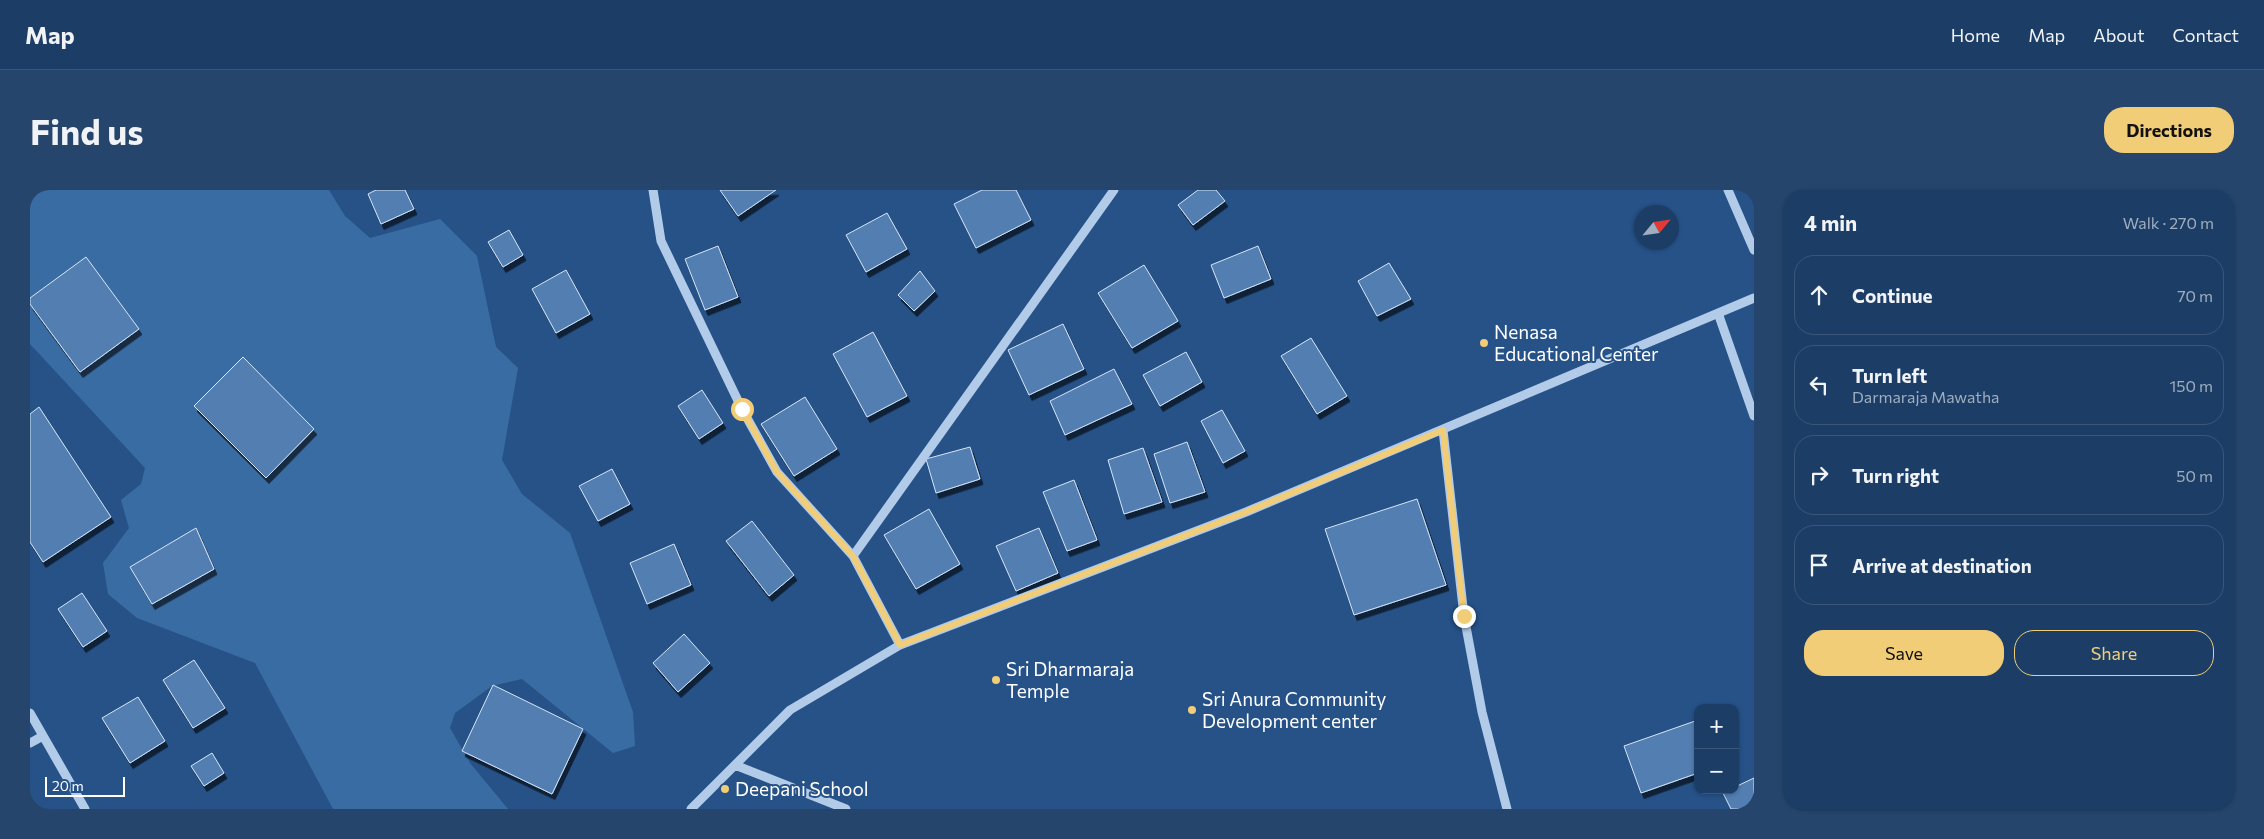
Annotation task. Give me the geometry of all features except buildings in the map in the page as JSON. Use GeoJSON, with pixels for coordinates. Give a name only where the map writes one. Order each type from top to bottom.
{"type":"FeatureCollection","features":[{"type":"Feature","properties":{"kind":"street"},"geometry":{"type":"LineString","coordinates":[[653,190],[660,241],[742,409],[777,472],[853,556],[900,645]]}},
{"type":"Feature","properties":{"kind":"street"},"geometry":{"type":"LineString","coordinates":[[853,556],[1114,190]]}},
{"type":"Feature","properties":{"kind":"street"},"geometry":{"type":"LineString","coordinates":[[1728,190],[1754,250]]}},
{"type":"Feature","properties":{"kind":"street"},"geometry":{"type":"LineString","coordinates":[[691,809],[790,710],[900,645],[1246,512],[1754,298]]}},
{"type":"Feature","properties":{"kind":"street"},"geometry":{"type":"LineString","coordinates":[[1718,313],[1754,416]]}},
{"type":"Feature","properties":{"kind":"street"},"geometry":{"type":"LineString","coordinates":[[1443,430],[1464,616],[1482,712],[1506,809]]}},
{"type":"Feature","properties":{"kind":"street"},"geometry":{"type":"LineString","coordinates":[[30,713],[85,809]]}},
{"type":"Feature","properties":{"kind":"street"},"geometry":{"type":"LineString","coordinates":[[30,744],[43,736]]}},
{"type":"Feature","properties":{"kind":"street"},"geometry":{"type":"LineString","coordinates":[[735,765],[846,809]]}},
{"type":"Feature","properties":{"kind":"shaded area"},"geometry":{"type":"Polygon","coordinates":[[[30,190],[329,190],[345,216],[370,238],[440,219],[477,256],[496,347],[518,368],[502,460],[522,494],[570,533],[633,712],[635,746],[613,753],[522,679],[492,686],[455,713],[450,728],[470,763],[508,809],[333,809],[255,663],[137,618],[108,594],[103,563],[129,528],[121,500],[141,484],[145,468],[30,344],[30,190]]]}},
{"type":"Feature","properties":{"kind":"place","name":"Nenasa Educational Center"},"geometry":{"type":"Point","coordinates":[1484,343]}},
{"type":"Feature","properties":{"kind":"place","name":"Sri Dharmaraja Temple"},"geometry":{"type":"Point","coordinates":[996,680]}},
{"type":"Feature","properties":{"kind":"place","name":"Sri Anura Community Development center"},"geometry":{"type":"Point","coordinates":[1192,710]}},
{"type":"Feature","properties":{"kind":"place","name":"Deepani School"},"geometry":{"type":"Point","coordinates":[725,789]}},
{"type":"Feature","properties":{"kind":"route"},"geometry":{"type":"LineString","coordinates":[[742,409],[777,472],[853,556],[900,645],[1246,512],[1443,430],[1464,616]]}}]}
